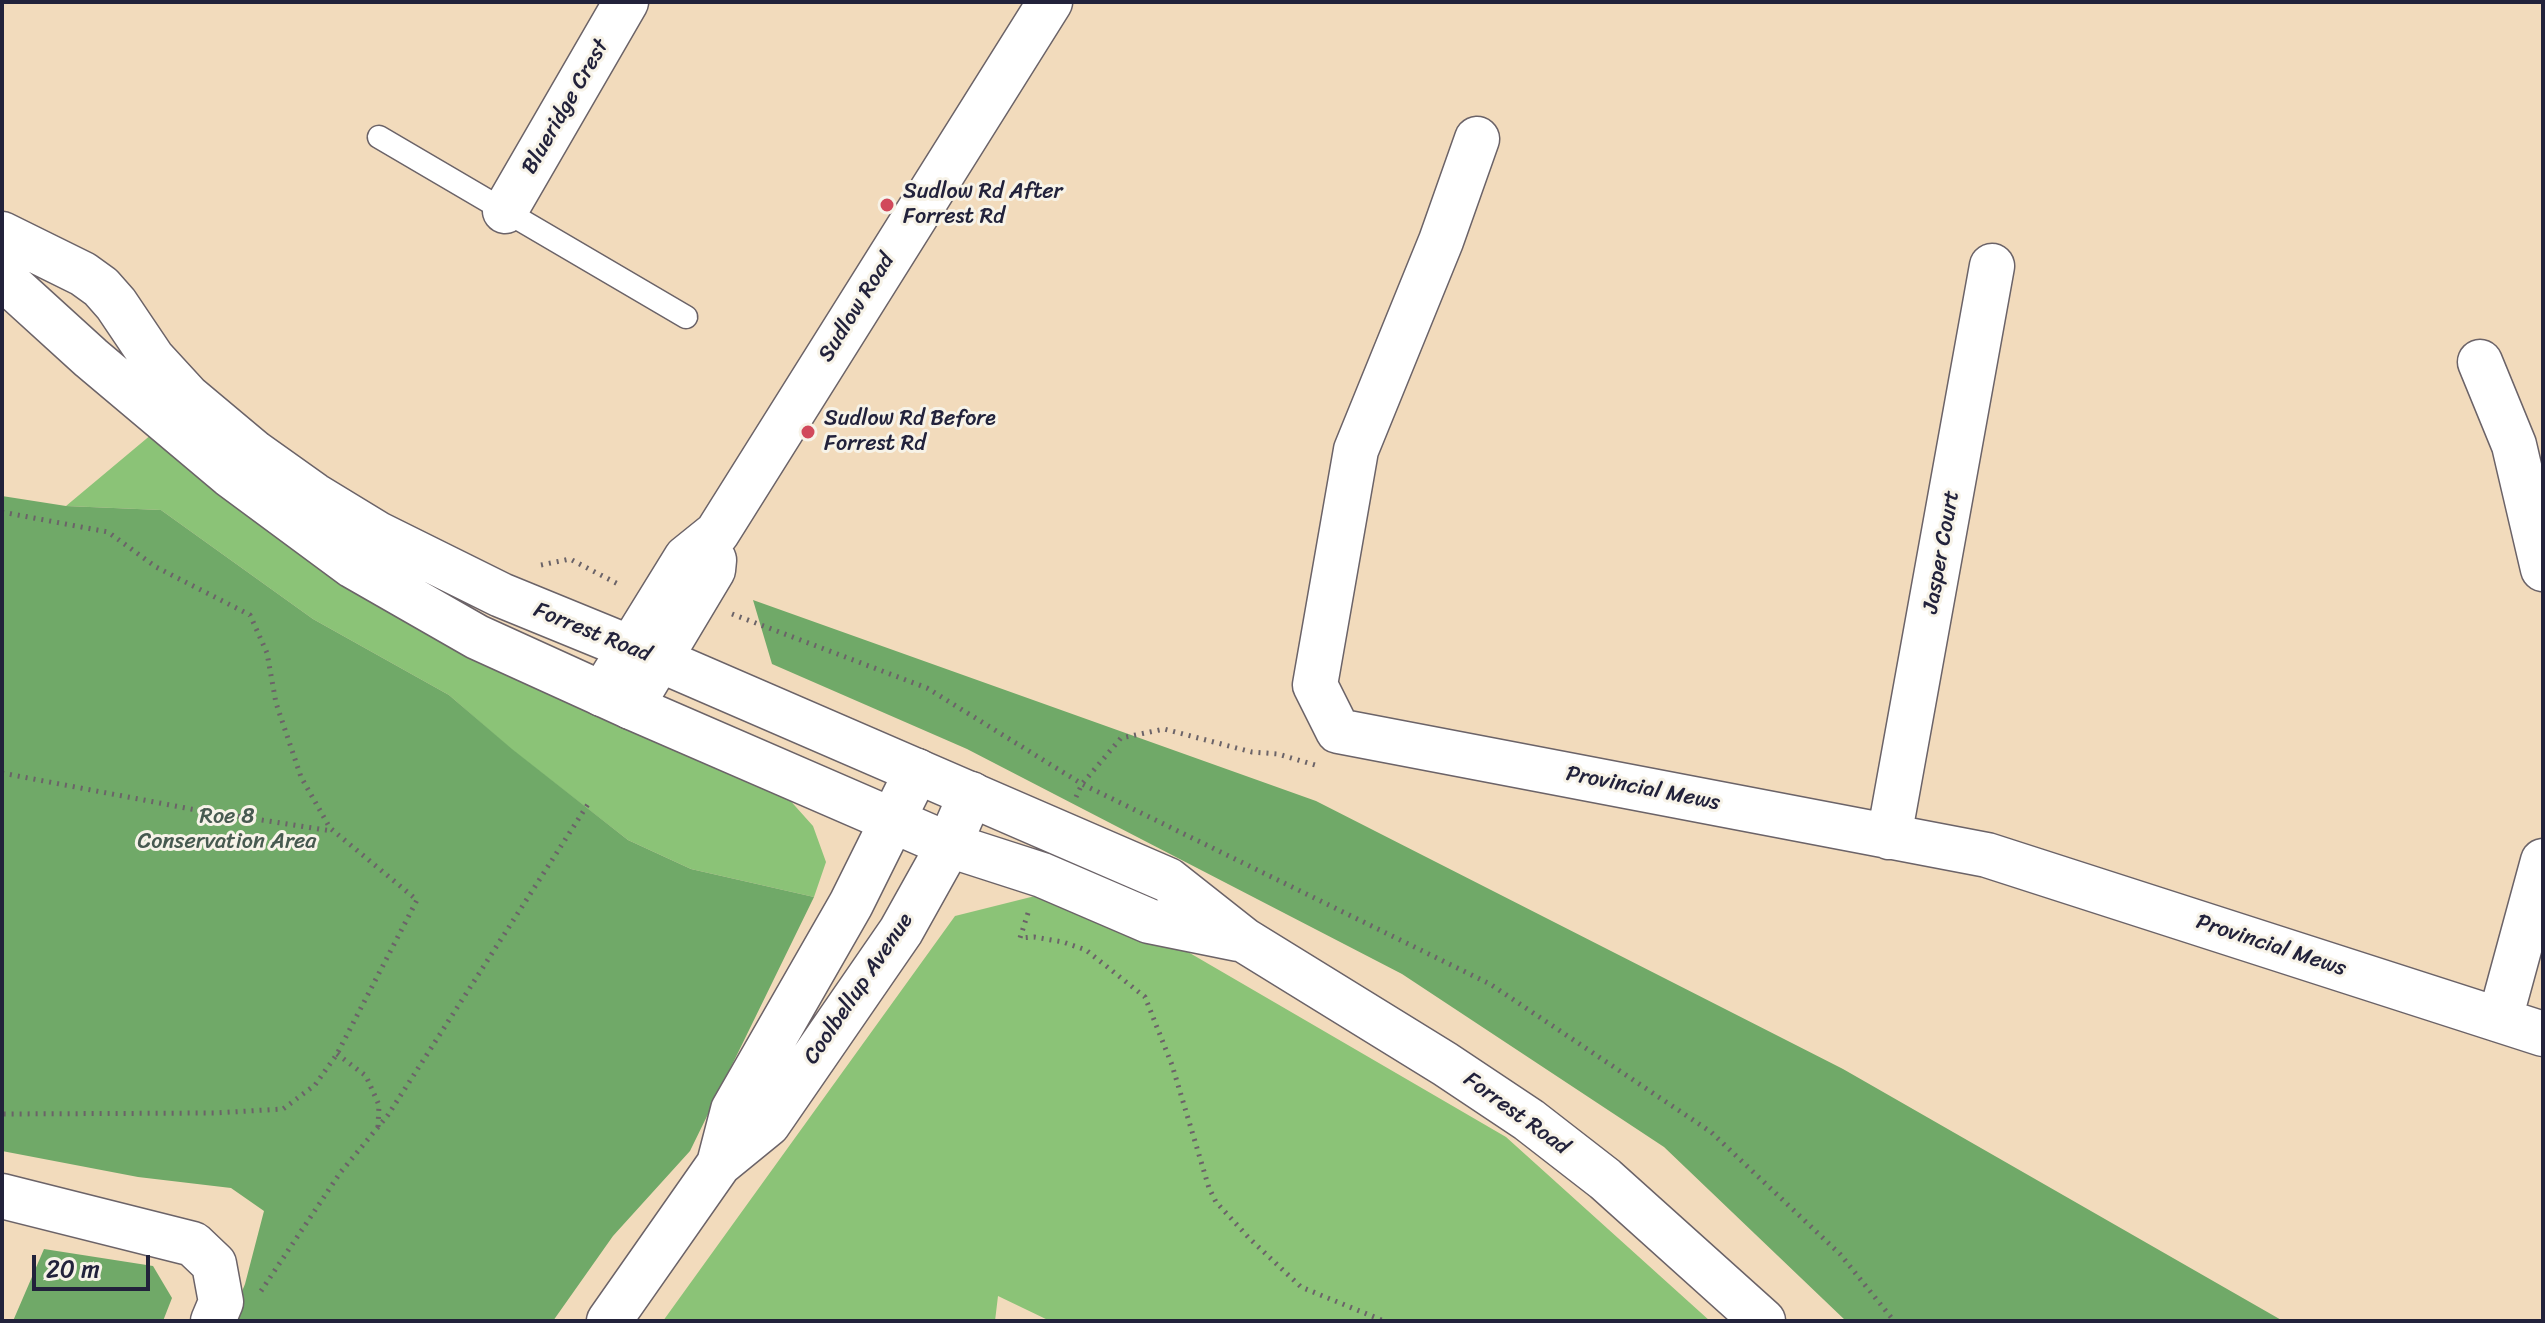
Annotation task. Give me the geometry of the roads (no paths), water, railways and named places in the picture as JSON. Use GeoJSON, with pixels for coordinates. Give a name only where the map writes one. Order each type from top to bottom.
{"type":"FeatureCollection","features":[{"type":"Feature","properties":{"kind":"street","name":"Blueridge Crest"},"geometry":{"type":"LineString","coordinates":[[505,211],[626,2]]}},
{"type":"Feature","properties":{"kind":"street","name":"Sudlow Road"},"geometry":{"type":"LineString","coordinates":[[616,700],[644,654],[713,570],[717,533],[1050,2]]}},
{"type":"Feature","properties":{"kind":"street","name":"Provincial Mews"},"geometry":{"type":"LineString","coordinates":[[1477,139],[1441,241],[1356,450],[1315,685],[1338,731],[1987,855],[2543,1034]]}},
{"type":"Feature","properties":{"kind":"street","name":"Forrest Road"},"geometry":{"type":"LineString","coordinates":[[2,234],[83,274],[101,287],[153,359],[187,396],[255,453],[314,495],[378,534],[501,595],[1168,880],[1244,940],[1445,1064],[1529,1120],[1605,1179],[1763,1321]]}},
{"type":"Feature","properties":{"kind":"street","name":"Jasper Court"},"geometry":{"type":"LineString","coordinates":[[1889,837],[1992,266]]}},
{"type":"Feature","properties":{"kind":"street","name":"Forrest Road"},"geometry":{"type":"LineString","coordinates":[[2,277],[91,358],[230,475],[353,566],[477,637],[949,845],[1042,875],[1149,921],[1244,940]]}},
{"type":"Feature","properties":{"kind":"street"},"geometry":{"type":"LineString","coordinates":[[2480,362],[2514,445],[2543,569]]}},
{"type":"Feature","properties":{"kind":"street","name":"Coolbellup Avenue"},"geometry":{"type":"LineString","coordinates":[[719,1164],[733,1110],[851,904],[917,771]]}},
{"type":"Feature","properties":{"kind":"street","name":"Coolbellup Avenue"},"geometry":{"type":"LineString","coordinates":[[609,1321],[719,1164],[768,1124],[901,931],[949,845],[971,794]]}},
{"type":"Feature","properties":{"kind":"street"},"geometry":{"type":"LineString","coordinates":[[2500,1019],[2543,861]]}},
{"type":"Feature","properties":{"kind":"street"},"geometry":{"type":"LineString","coordinates":[[2,1196],[193,1244],[214,1264],[221,1302],[213,1321]]}},
{"type":"Feature","properties":{"kind":"lane"},"geometry":{"type":"LineString","coordinates":[[379,137],[686,317]]}},
{"type":"Feature","properties":{"kind":"place","name":"Sudlow Rd After Forrest Rd"},"geometry":{"type":"Point","coordinates":[887,205]}},
{"type":"Feature","properties":{"kind":"place","name":"Sudlow Rd Before Forrest Rd"},"geometry":{"type":"Point","coordinates":[808,432]}},
{"type":"Feature","properties":{"kind":"park label","name":"Roe 8 Conservation Area"},"geometry":{"type":"Point","coordinates":[227,830]}}]}
